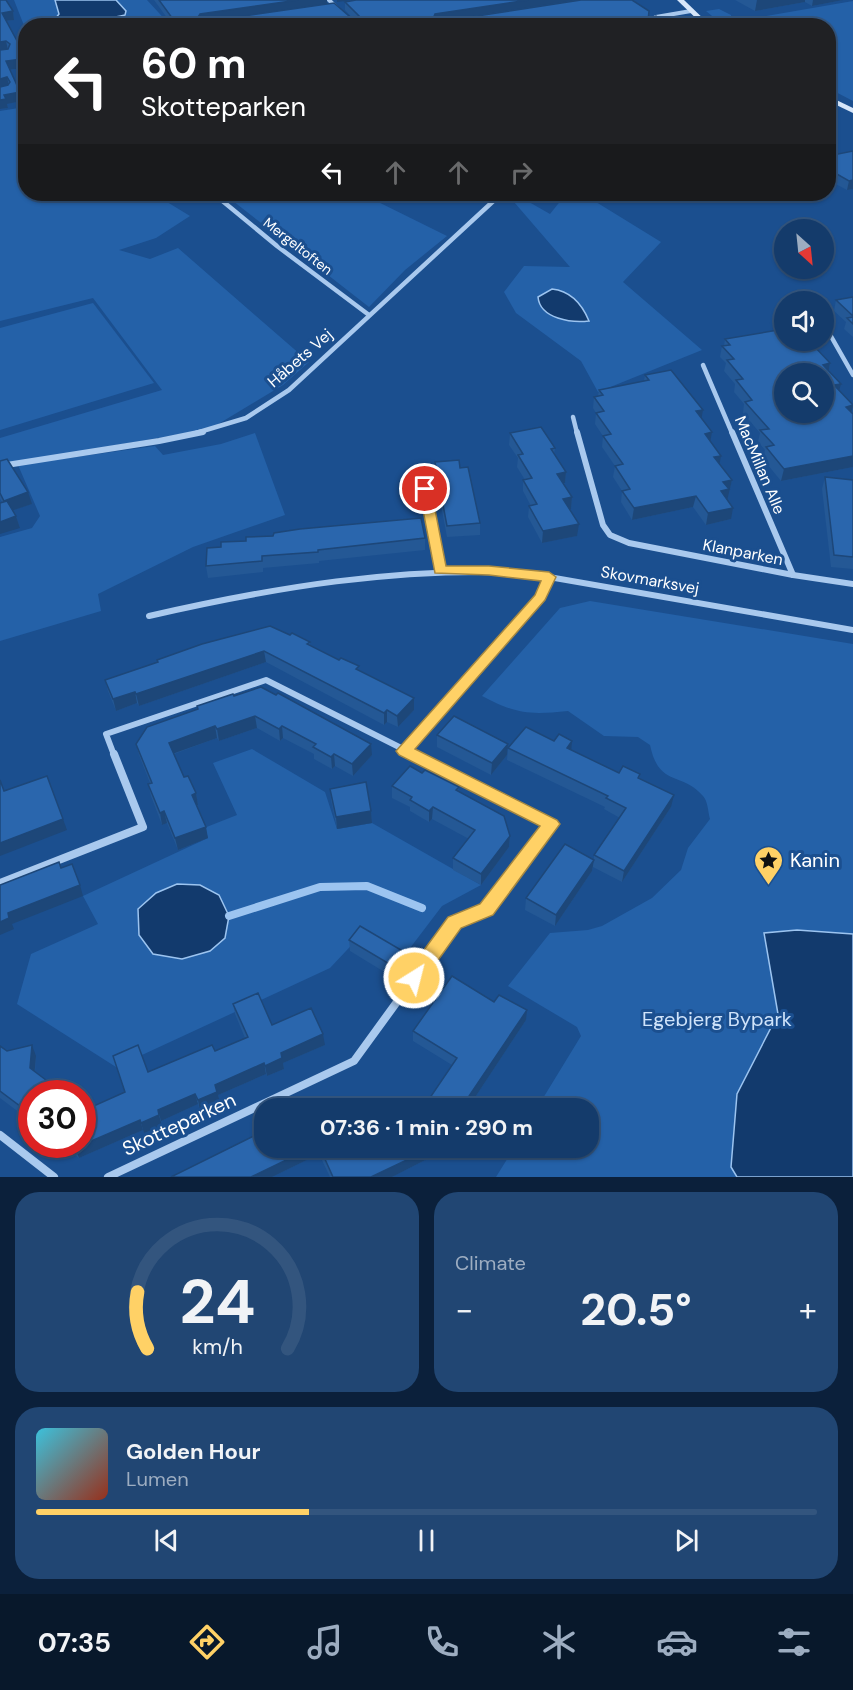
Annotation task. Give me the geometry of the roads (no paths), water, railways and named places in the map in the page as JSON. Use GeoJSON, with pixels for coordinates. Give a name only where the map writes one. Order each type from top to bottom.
{"type":"FeatureCollection","features":[{"type":"Feature","properties":{"kind":"street"},"geometry":{"type":"LineString","coordinates":[[329,0],[343,13]]}},
{"type":"Feature","properties":{"kind":"street"},"geometry":{"type":"LineString","coordinates":[[680,0],[699,18]]}},
{"type":"Feature","properties":{"kind":"street"},"geometry":{"type":"LineString","coordinates":[[325,8],[347,5]]}},
{"type":"Feature","properties":{"kind":"street"},"geometry":{"type":"LineString","coordinates":[[654,18],[691,11]]}},
{"type":"Feature","properties":{"kind":"street"},"geometry":{"type":"LineString","coordinates":[[836,102],[853,111]]}},
{"type":"Feature","properties":{"kind":"street","name":"Mergeltoften"},"geometry":{"type":"LineString","coordinates":[[222,201],[277,246],[369,315]]}},
{"type":"Feature","properties":{"kind":"street","name":"Håbets Vej"},"geometry":{"type":"LineString","coordinates":[[0,466],[159,441],[211,430],[246,418],[289,390],[493,201]]}},
{"type":"Feature","properties":{"kind":"street"},"geometry":{"type":"LineString","coordinates":[[834,342],[853,375]]}},
{"type":"Feature","properties":{"kind":"street","name":"MacMillan Alle"},"geometry":{"type":"LineString","coordinates":[[702,365],[793,575]]}},
{"type":"Feature","properties":{"kind":"street","name":"Klanparken"},"geometry":{"type":"LineString","coordinates":[[573,417],[603,525],[610,535],[629,543],[793,575],[853,584]]}},
{"type":"Feature","properties":{"kind":"street"},"geometry":{"type":"LineString","coordinates":[[423,478],[440,570]]}},
{"type":"Feature","properties":{"kind":"street","name":"Skovmarksvej"},"geometry":{"type":"LineString","coordinates":[[149,616],[222,598],[345,579],[440,570],[489,570],[549,577],[853,630]]}},
{"type":"Feature","properties":{"kind":"street"},"geometry":{"type":"LineString","coordinates":[[404,751],[541,597],[549,577]]}},
{"type":"Feature","properties":{"kind":"street","name":"Skotteparken"},"geometry":{"type":"LineString","coordinates":[[0,883],[143,827],[106,734],[266,680],[551,824],[487,910],[455,922],[354,1061],[108,1177]]}},
{"type":"Feature","properties":{"kind":"street"},"geometry":{"type":"LineString","coordinates":[[0,1135],[54,1177]]}},
{"type":"Feature","properties":{"kind":"waterway"},"geometry":{"type":"LineString","coordinates":[[229,916],[320,887],[367,886],[422,908]]}},
{"type":"Feature","properties":{"kind":"place","name":"Kanin"},"geometry":{"type":"Point","coordinates":[769,886]}},
{"type":"Feature","properties":{"kind":"park label","name":"Egebjerg Bypark"},"geometry":{"type":"Point","coordinates":[717,1019]}}]}
